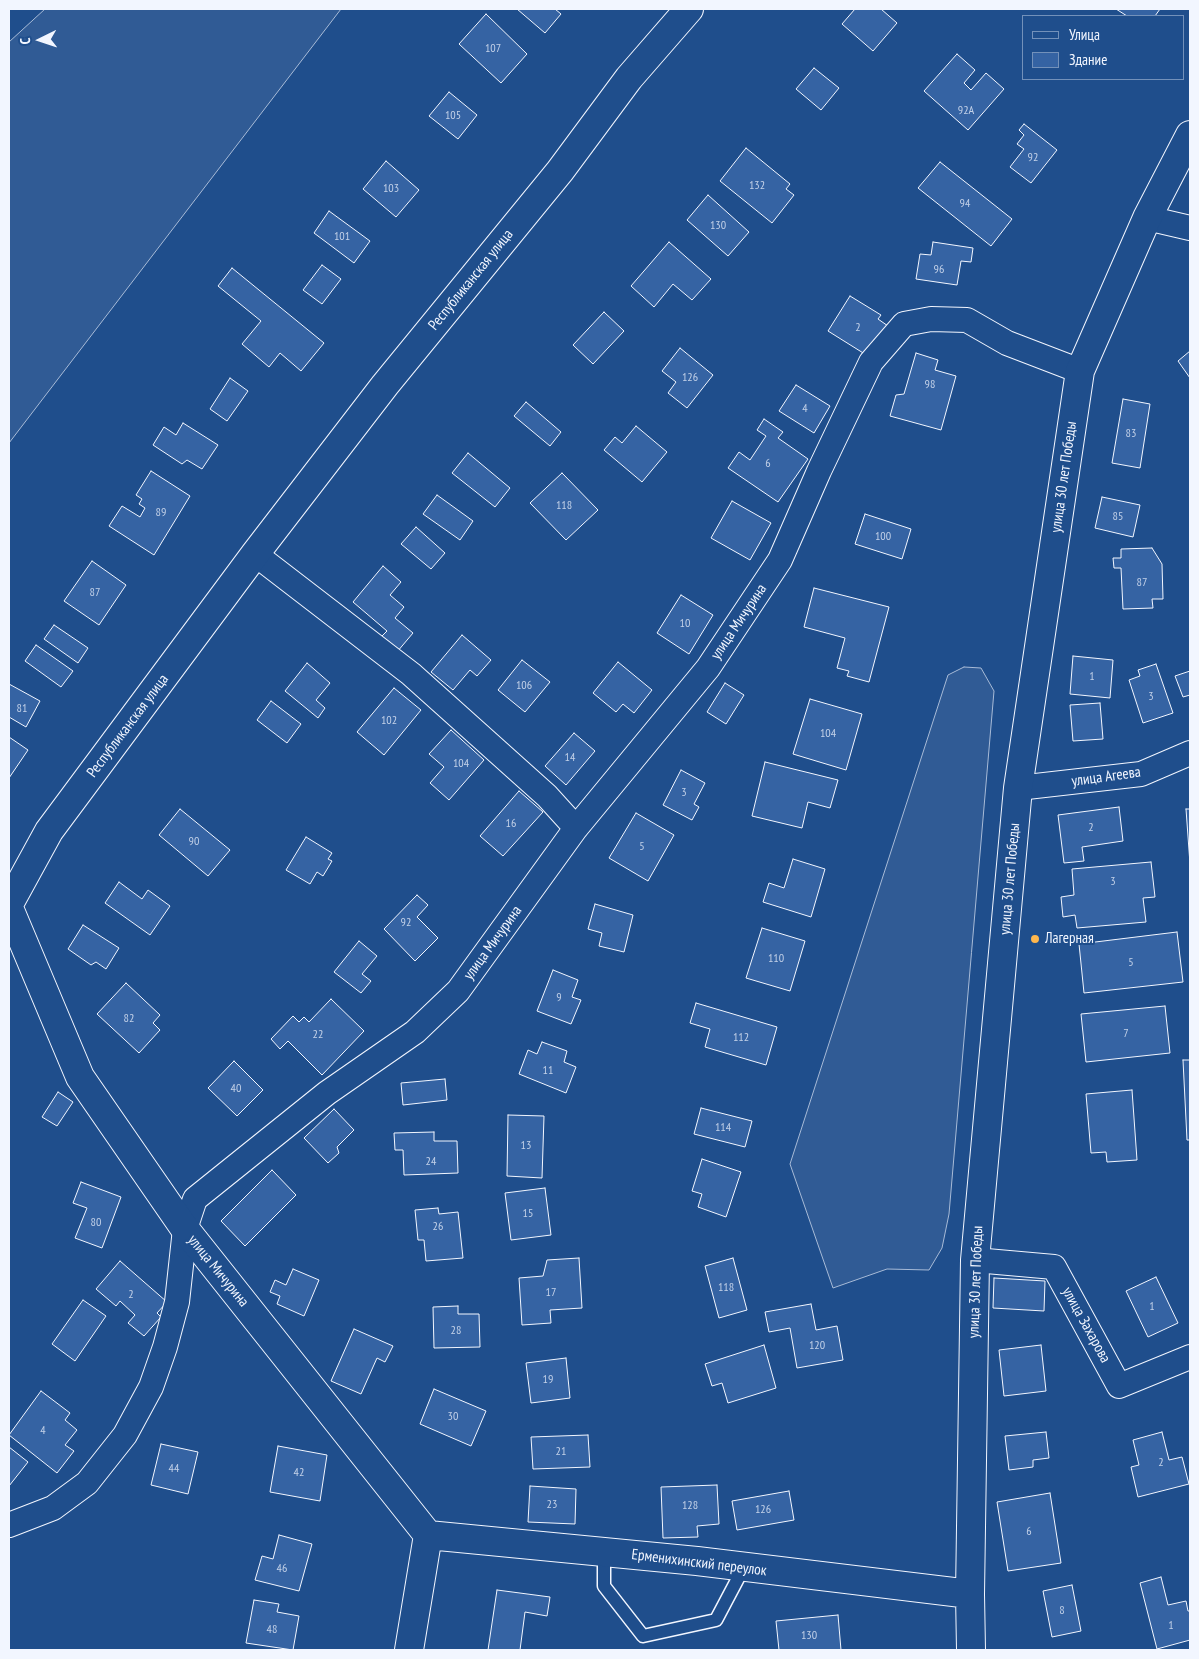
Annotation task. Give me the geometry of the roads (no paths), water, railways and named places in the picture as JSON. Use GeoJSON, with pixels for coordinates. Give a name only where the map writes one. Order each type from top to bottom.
{"type":"FeatureCollection","features":[{"type":"Feature","properties":{"kind":"street","name":"Республиканская улица"},"geometry":{"type":"LineString","coordinates":[[9,906],[50,831],[255,554],[385,385],[560,171],[629,78],[689,9]]}},
{"type":"Feature","properties":{"kind":"street","name":"улица 30 лет Победы"},"geometry":{"type":"LineString","coordinates":[[971,1650],[970,1594],[975,1260],[1018,788],[1080,371],[1147,218],[1190,135]]}},
{"type":"Feature","properties":{"kind":"street"},"geometry":{"type":"LineString","coordinates":[[1147,218],[1190,228]]}},
{"type":"Feature","properties":{"kind":"street","name":"улица Мичурина"},"geometry":{"type":"LineString","coordinates":[[428,1535],[185,1229],[195,1198],[327,1093],[415,1032],[458,991],[576,828],[708,668],[780,560],[819,471],[871,362],[904,324],[931,318],[967,320],[1007,343],[1080,371]]}},
{"type":"Feature","properties":{"kind":"street"},"geometry":{"type":"LineString","coordinates":[[255,554],[411,674],[547,796],[576,828]]}},
{"type":"Feature","properties":{"kind":"street","name":"улица Агеева"},"geometry":{"type":"LineString","coordinates":[[1018,788],[1141,774],[1190,753]]}},
{"type":"Feature","properties":{"kind":"street"},"geometry":{"type":"LineString","coordinates":[[9,906],[80,1077],[185,1229],[177,1302],[165,1348],[151,1387],[125,1435],[87,1483],[53,1508],[9,1525]]}},
{"type":"Feature","properties":{"kind":"street","name":"улица Захарова"},"geometry":{"type":"LineString","coordinates":[[975,1260],[1054,1267],[1120,1386],[1190,1357]]}},
{"type":"Feature","properties":{"kind":"street"},"geometry":{"type":"LineString","coordinates":[[409,1650],[428,1535]]}},
{"type":"Feature","properties":{"kind":"street","name":"Ерменихинский переулок"},"geometry":{"type":"LineString","coordinates":[[428,1535],[744,1567],[970,1594]]}},
{"type":"Feature","properties":{"kind":"lane"},"geometry":{"type":"LineString","coordinates":[[604,1552],[604,1586],[643,1636],[716,1620],[744,1567]]}},
{"type":"Feature","properties":{"kind":"place","name":"Лагерная"},"geometry":{"type":"Point","coordinates":[1035,939]}}]}
